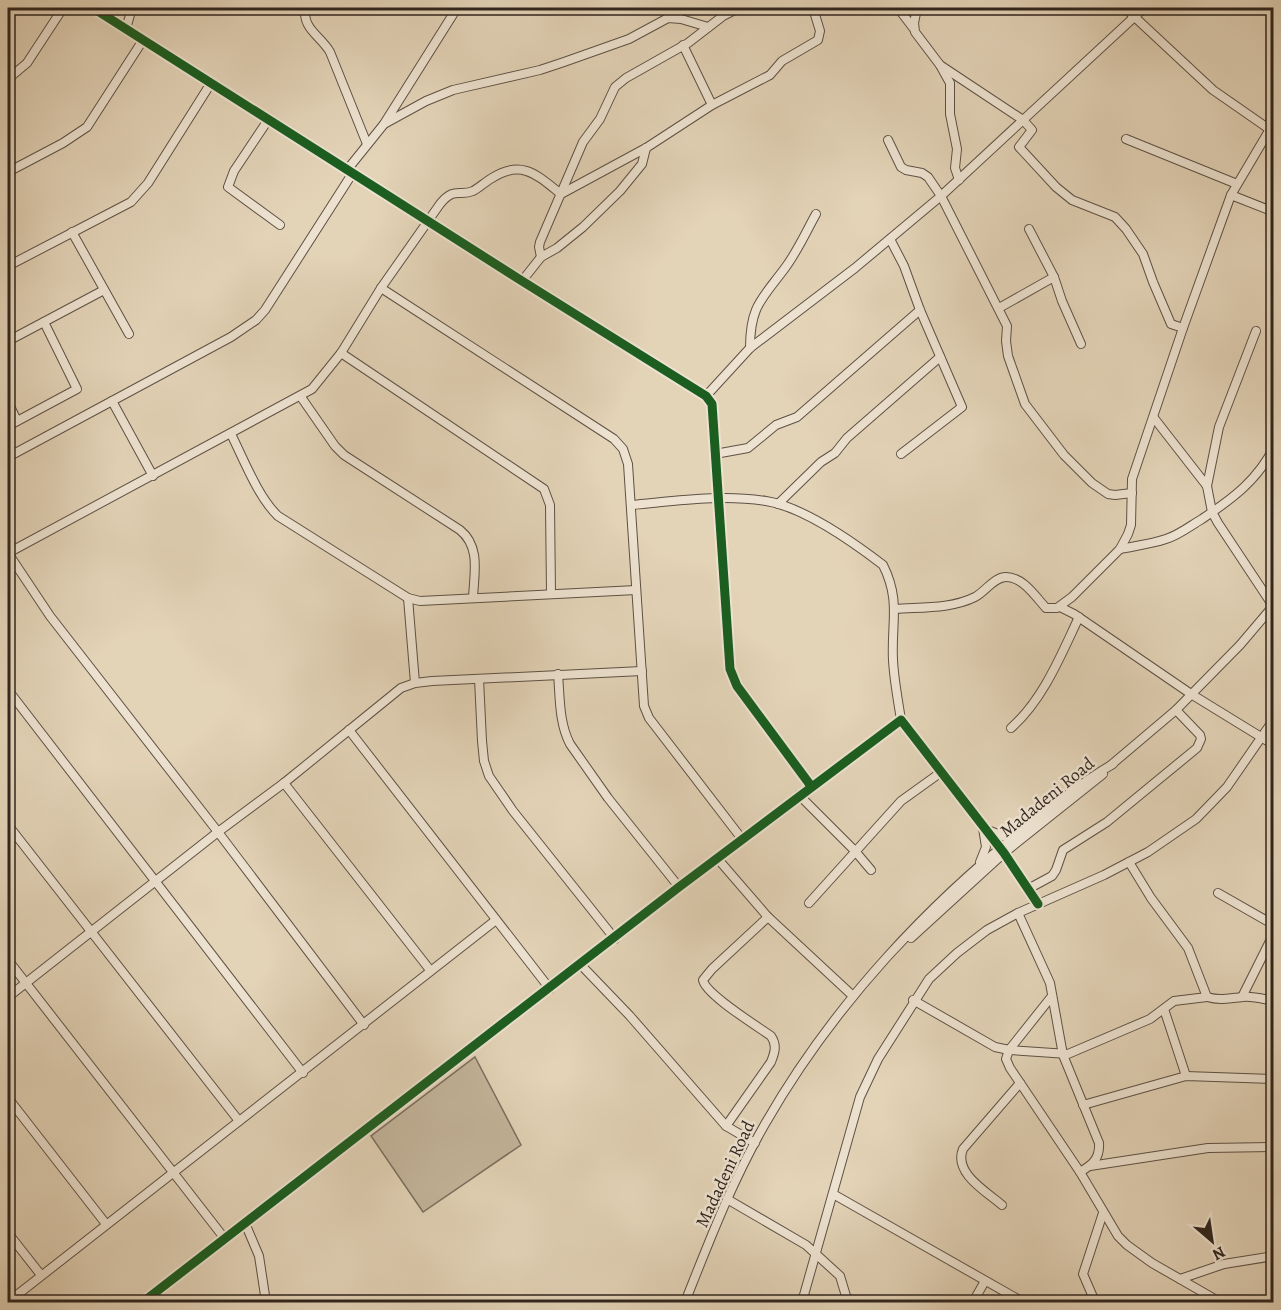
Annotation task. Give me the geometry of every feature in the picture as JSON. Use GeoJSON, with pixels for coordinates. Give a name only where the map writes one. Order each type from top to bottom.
{"type":"FeatureCollection","features":[{"type":"Feature","properties":{"kind":"street"},"geometry":{"type":"LineString","coordinates":[[8,79],[27,63],[63,8]]}},
{"type":"Feature","properties":{"kind":"street"},"geometry":{"type":"LineString","coordinates":[[93,8],[706,396],[712,404],[729,669],[737,686],[811,786]]}},
{"type":"Feature","properties":{"kind":"street"},"geometry":{"type":"LineString","coordinates":[[126,29],[132,8]]}},
{"type":"Feature","properties":{"kind":"street"},"geometry":{"type":"LineString","coordinates":[[304,8],[305,21],[312,33],[325,43],[330,52],[367,144]]}},
{"type":"Feature","properties":{"kind":"street"},"geometry":{"type":"LineString","coordinates":[[8,456],[231,337],[256,320],[265,310],[367,144],[384,124],[457,8]]}},
{"type":"Feature","properties":{"kind":"street"},"geometry":{"type":"LineString","coordinates":[[541,258],[540,242],[586,137],[600,119],[615,87],[739,8]]}},
{"type":"Feature","properties":{"kind":"street"},"geometry":{"type":"LineString","coordinates":[[561,194],[646,148],[712,105],[770,75],[782,61],[818,40],[820,34],[813,8]]}},
{"type":"Feature","properties":{"kind":"street"},"geometry":{"type":"LineString","coordinates":[[898,8],[940,65],[950,83],[950,114],[957,149],[955,168],[959,180]]}},
{"type":"Feature","properties":{"kind":"street"},"geometry":{"type":"LineString","coordinates":[[914,29],[917,8]]}},
{"type":"Feature","properties":{"kind":"street"},"geometry":{"type":"LineString","coordinates":[[1125,8],[1213,90],[1272,130]]}},
{"type":"Feature","properties":{"kind":"street"},"geometry":{"type":"LineString","coordinates":[[706,396],[750,348],[855,268],[941,196],[1144,8]]}},
{"type":"Feature","properties":{"kind":"street"},"geometry":{"type":"LineString","coordinates":[[384,124],[426,101],[453,90],[540,70],[564,62],[629,39],[668,18],[692,21],[708,27]]}},
{"type":"Feature","properties":{"kind":"street"},"geometry":{"type":"LineString","coordinates":[[8,172],[63,143],[87,127],[143,40]]}},
{"type":"Feature","properties":{"kind":"street"},"geometry":{"type":"LineString","coordinates":[[683,45],[712,105]]}},
{"type":"Feature","properties":{"kind":"street"},"geometry":{"type":"LineString","coordinates":[[940,65],[1023,120],[1032,130],[1019,147],[1056,187],[1072,200],[1115,217],[1143,254],[1171,324],[1183,328]]}},
{"type":"Feature","properties":{"kind":"street"},"geometry":{"type":"LineString","coordinates":[[8,266],[137,196],[148,183],[211,83]]}},
{"type":"Feature","properties":{"kind":"street"},"geometry":{"type":"LineString","coordinates":[[896,609],[943,606],[964,601],[980,594],[999,579],[1007,577],[1023,583],[1046,608],[1060,607],[1120,549],[1131,525],[1132,479],[1231,195],[1272,130],[1274,92]]}},
{"type":"Feature","properties":{"kind":"street"},"geometry":{"type":"LineString","coordinates":[[268,120],[234,171],[228,188],[280,225]]}},
{"type":"Feature","properties":{"kind":"street"},"geometry":{"type":"LineString","coordinates":[[1126,139],[1189,167],[1237,184]]}},
{"type":"Feature","properties":{"kind":"street"},"geometry":{"type":"LineString","coordinates":[[888,140],[901,167],[928,177],[941,196],[1007,326],[1008,356],[1025,404],[1064,455],[1092,483],[1108,494],[1132,493]]}},
{"type":"Feature","properties":{"kind":"street"},"geometry":{"type":"LineString","coordinates":[[522,281],[541,258],[558,248],[602,209],[633,176],[642,164],[646,148]]}},
{"type":"Feature","properties":{"kind":"street"},"geometry":{"type":"LineString","coordinates":[[364,1025],[50,616],[8,553],[301,396],[316,384],[341,353],[381,288],[440,204],[450,194],[473,191],[490,178],[513,169],[525,169],[536,174],[561,194]]}},
{"type":"Feature","properties":{"kind":"street"},"geometry":{"type":"LineString","coordinates":[[1231,195],[1274,212]]}},
{"type":"Feature","properties":{"kind":"street"},"geometry":{"type":"LineString","coordinates":[[750,348],[750,331],[758,302],[785,268],[816,214]]}},
{"type":"Feature","properties":{"kind":"street"},"geometry":{"type":"LineString","coordinates":[[1029,229],[1054,277],[1062,302],[1081,344]]}},
{"type":"Feature","properties":{"kind":"street"},"geometry":{"type":"LineString","coordinates":[[72,232],[129,334]]}},
{"type":"Feature","properties":{"kind":"street"},"geometry":{"type":"LineString","coordinates":[[890,239],[904,266],[920,310],[962,407],[901,454]]}},
{"type":"Feature","properties":{"kind":"street"},"geometry":{"type":"LineString","coordinates":[[999,308],[1054,277]]}},
{"type":"Feature","properties":{"kind":"street"},"geometry":{"type":"LineString","coordinates":[[381,288],[614,439],[623,449],[627,457],[644,706],[649,718],[742,839]]}},
{"type":"Feature","properties":{"kind":"street"},"geometry":{"type":"LineString","coordinates":[[8,341],[104,290]]}},
{"type":"Feature","properties":{"kind":"street"},"geometry":{"type":"LineString","coordinates":[[715,454],[748,448],[776,425],[797,417],[920,310]]}},
{"type":"Feature","properties":{"kind":"street"},"geometry":{"type":"LineString","coordinates":[[8,426],[77,389],[44,322]]}},
{"type":"Feature","properties":{"kind":"street"},"geometry":{"type":"LineString","coordinates":[[1256,331],[1219,427],[1207,486],[1212,512],[1229,542],[1273,605]]}},
{"type":"Feature","properties":{"kind":"street"},"geometry":{"type":"LineString","coordinates":[[341,353],[544,489],[550,505],[551,593]]}},
{"type":"Feature","properties":{"kind":"street"},"geometry":{"type":"LineString","coordinates":[[778,504],[821,462],[835,453],[848,438],[940,357]]}},
{"type":"Feature","properties":{"kind":"street"},"geometry":{"type":"LineString","coordinates":[[301,396],[335,446],[344,455],[469,538],[474,550],[473,598]]}},
{"type":"Feature","properties":{"kind":"street"},"geometry":{"type":"LineString","coordinates":[[112,401],[153,476]]}},
{"type":"Feature","properties":{"kind":"street"},"geometry":{"type":"LineString","coordinates":[[8,402],[17,421]]}},
{"type":"Feature","properties":{"kind":"street"},"geometry":{"type":"LineString","coordinates":[[1154,418],[1207,486]]}},
{"type":"Feature","properties":{"kind":"street"},"geometry":{"type":"LineString","coordinates":[[231,434],[271,510],[408,598],[420,601],[636,590]]}},
{"type":"Feature","properties":{"kind":"street"},"geometry":{"type":"LineString","coordinates":[[1120,549],[1177,535],[1212,512],[1252,481],[1262,469],[1274,447]]}},
{"type":"Feature","properties":{"kind":"street"},"geometry":{"type":"LineString","coordinates":[[631,506],[719,498],[766,501],[806,515],[883,565],[889,577],[896,609],[893,660],[900,720],[1001,850],[1038,904]]}},
{"type":"Feature","properties":{"kind":"street"},"geometry":{"type":"LineString","coordinates":[[408,598],[415,683]]}},
{"type":"Feature","properties":{"kind":"street","name":"Madadeni Road"},"geometry":{"type":"LineString","coordinates":[[685,1302],[727,1199],[755,1143],[803,1064],[854,996],[914,929],[974,871],[1093,783],[1176,711],[1240,645],[1273,605]]}},
{"type":"Feature","properties":{"kind":"street"},"geometry":{"type":"LineString","coordinates":[[1060,607],[1079,617],[1191,694],[1274,745]]}},
{"type":"Feature","properties":{"kind":"street"},"geometry":{"type":"LineString","coordinates":[[1011,728],[1026,713],[1037,696],[1058,661],[1079,617]]}},
{"type":"Feature","properties":{"kind":"street"},"geometry":{"type":"LineString","coordinates":[[8,997],[154,881],[284,783],[401,688],[415,683],[642,671]]}},
{"type":"Feature","properties":{"kind":"street"},"geometry":{"type":"LineString","coordinates":[[558,674],[561,719],[570,744],[608,798],[679,887]]}},
{"type":"Feature","properties":{"kind":"street"},"geometry":{"type":"LineString","coordinates":[[478,679],[484,761],[489,776],[513,811],[615,939]]}},
{"type":"Feature","properties":{"kind":"street"},"geometry":{"type":"LineString","coordinates":[[8,690],[303,1073]]}},
{"type":"Feature","properties":{"kind":"street"},"geometry":{"type":"LineString","coordinates":[[1028,889],[1052,876],[1063,850],[1107,822],[1197,748],[1201,739],[1200,735],[1176,711]]}},
{"type":"Feature","properties":{"kind":"street"},"geometry":{"type":"LineString","coordinates":[[801,1302],[860,1097],[878,1059],[929,979],[987,930],[1018,913],[1104,875],[1180,830],[1212,804],[1227,788],[1274,719]]}},
{"type":"Feature","properties":{"kind":"street"},"geometry":{"type":"LineString","coordinates":[[143,1302],[615,939],[679,887],[900,720]]}},
{"type":"Feature","properties":{"kind":"street"},"geometry":{"type":"LineString","coordinates":[[349,730],[550,988]]}},
{"type":"Feature","properties":{"kind":"street","name":"Madadeni Road"},"geometry":{"type":"LineString","coordinates":[[894,952],[918,932],[1016,834],[1088,779],[1113,764]]}},
{"type":"Feature","properties":{"kind":"street"},"geometry":{"type":"LineString","coordinates":[[808,903],[901,801],[940,772]]}},
{"type":"Feature","properties":{"kind":"street"},"geometry":{"type":"LineString","coordinates":[[284,783],[430,970]]}},
{"type":"Feature","properties":{"kind":"street"},"geometry":{"type":"LineString","coordinates":[[799,795],[871,870]]}},
{"type":"Feature","properties":{"kind":"street"},"geometry":{"type":"LineString","coordinates":[[8,825],[239,1121]]}},
{"type":"Feature","properties":{"kind":"street"},"geometry":{"type":"LineString","coordinates":[[983,828],[1003,836],[1016,834]]}},
{"type":"Feature","properties":{"kind":"street"},"geometry":{"type":"LineString","coordinates":[[974,871],[985,852],[983,828]]}},
{"type":"Feature","properties":{"kind":"street"},"geometry":{"type":"LineString","coordinates":[[717,858],[768,918],[854,996]]}},
{"type":"Feature","properties":{"kind":"street"},"geometry":{"type":"LineString","coordinates":[[1129,862],[1188,948],[1207,997]]}},
{"type":"Feature","properties":{"kind":"street"},"geometry":{"type":"LineString","coordinates":[[1218,893],[1274,924]]}},
{"type":"Feature","properties":{"kind":"street"},"geometry":{"type":"LineString","coordinates":[[1018,913],[1050,983],[1063,1055],[1099,1143],[1100,1152],[1097,1159],[1080,1172]]}},
{"type":"Feature","properties":{"kind":"street"},"geometry":{"type":"LineString","coordinates":[[726,1125],[771,1062],[775,1054],[775,1042],[771,1036],[721,1000],[705,986],[703,980],[768,918]]}},
{"type":"Feature","properties":{"kind":"street"},"geometry":{"type":"LineString","coordinates":[[8,1302],[496,920]]}},
{"type":"Feature","properties":{"kind":"street"},"geometry":{"type":"LineString","coordinates":[[1242,997],[1274,933]]}},
{"type":"Feature","properties":{"kind":"street"},"geometry":{"type":"LineString","coordinates":[[8,960],[225,1239]]}},
{"type":"Feature","properties":{"kind":"street"},"geometry":{"type":"LineString","coordinates":[[581,965],[630,1016],[726,1125],[755,1143]]}},
{"type":"Feature","properties":{"kind":"street"},"geometry":{"type":"LineString","coordinates":[[1052,996],[1009,1050],[1006,1056],[1007,1062],[1127,1245],[1220,1302]]}},
{"type":"Feature","properties":{"kind":"street"},"geometry":{"type":"LineString","coordinates":[[914,1000],[995,1047],[1063,1055],[1150,1019],[1178,1000],[1207,997],[1225,1000],[1256,997],[1274,1001]]}},
{"type":"Feature","properties":{"kind":"street"},"geometry":{"type":"LineString","coordinates":[[1164,1009],[1185,1076]]}},
{"type":"Feature","properties":{"kind":"street"},"geometry":{"type":"LineString","coordinates":[[1083,1105],[1185,1076],[1274,1079]]}},
{"type":"Feature","properties":{"kind":"street"},"geometry":{"type":"LineString","coordinates":[[1002,1205],[966,1174],[960,1157],[963,1149],[1020,1083]]}},
{"type":"Feature","properties":{"kind":"street"},"geometry":{"type":"LineString","coordinates":[[8,1098],[106,1224]]}},
{"type":"Feature","properties":{"kind":"street"},"geometry":{"type":"LineString","coordinates":[[1274,1103],[1274,1110]]}},
{"type":"Feature","properties":{"kind":"street"},"geometry":{"type":"LineString","coordinates":[[1090,1166],[1208,1148],[1274,1147]]}},
{"type":"Feature","properties":{"kind":"street"},"geometry":{"type":"LineString","coordinates":[[833,1194],[1023,1302]]}},
{"type":"Feature","properties":{"kind":"street"},"geometry":{"type":"LineString","coordinates":[[727,1199],[802,1243],[840,1276],[842,1288],[852,1302]]}},
{"type":"Feature","properties":{"kind":"street"},"geometry":{"type":"LineString","coordinates":[[1094,1302],[1083,1274],[1104,1213]]}},
{"type":"Feature","properties":{"kind":"street"},"geometry":{"type":"LineString","coordinates":[[245,1223],[259,1256],[266,1302]]}},
{"type":"Feature","properties":{"kind":"street"},"geometry":{"type":"LineString","coordinates":[[8,1233],[41,1275]]}},
{"type":"Feature","properties":{"kind":"street"},"geometry":{"type":"LineString","coordinates":[[1180,1279],[1224,1264],[1274,1256]]}},
{"type":"Feature","properties":{"kind":"street"},"geometry":{"type":"LineString","coordinates":[[973,1302],[985,1281]]}},
{"type":"Feature","properties":{"kind":"shaded area"},"geometry":{"type":"Polygon","coordinates":[[[475,1057],[521,1145],[423,1212],[371,1136],[475,1057]]]}},
{"type":"Feature","properties":{"kind":"cycle path"},"geometry":{"type":"LineString","coordinates":[[93,8],[706,396],[712,404],[730,669],[737,686],[811,786]]}},
{"type":"Feature","properties":{"kind":"cycle path"},"geometry":{"type":"LineString","coordinates":[[143,1302],[679,887],[901,720],[1004,853],[1038,904]]}}]}
